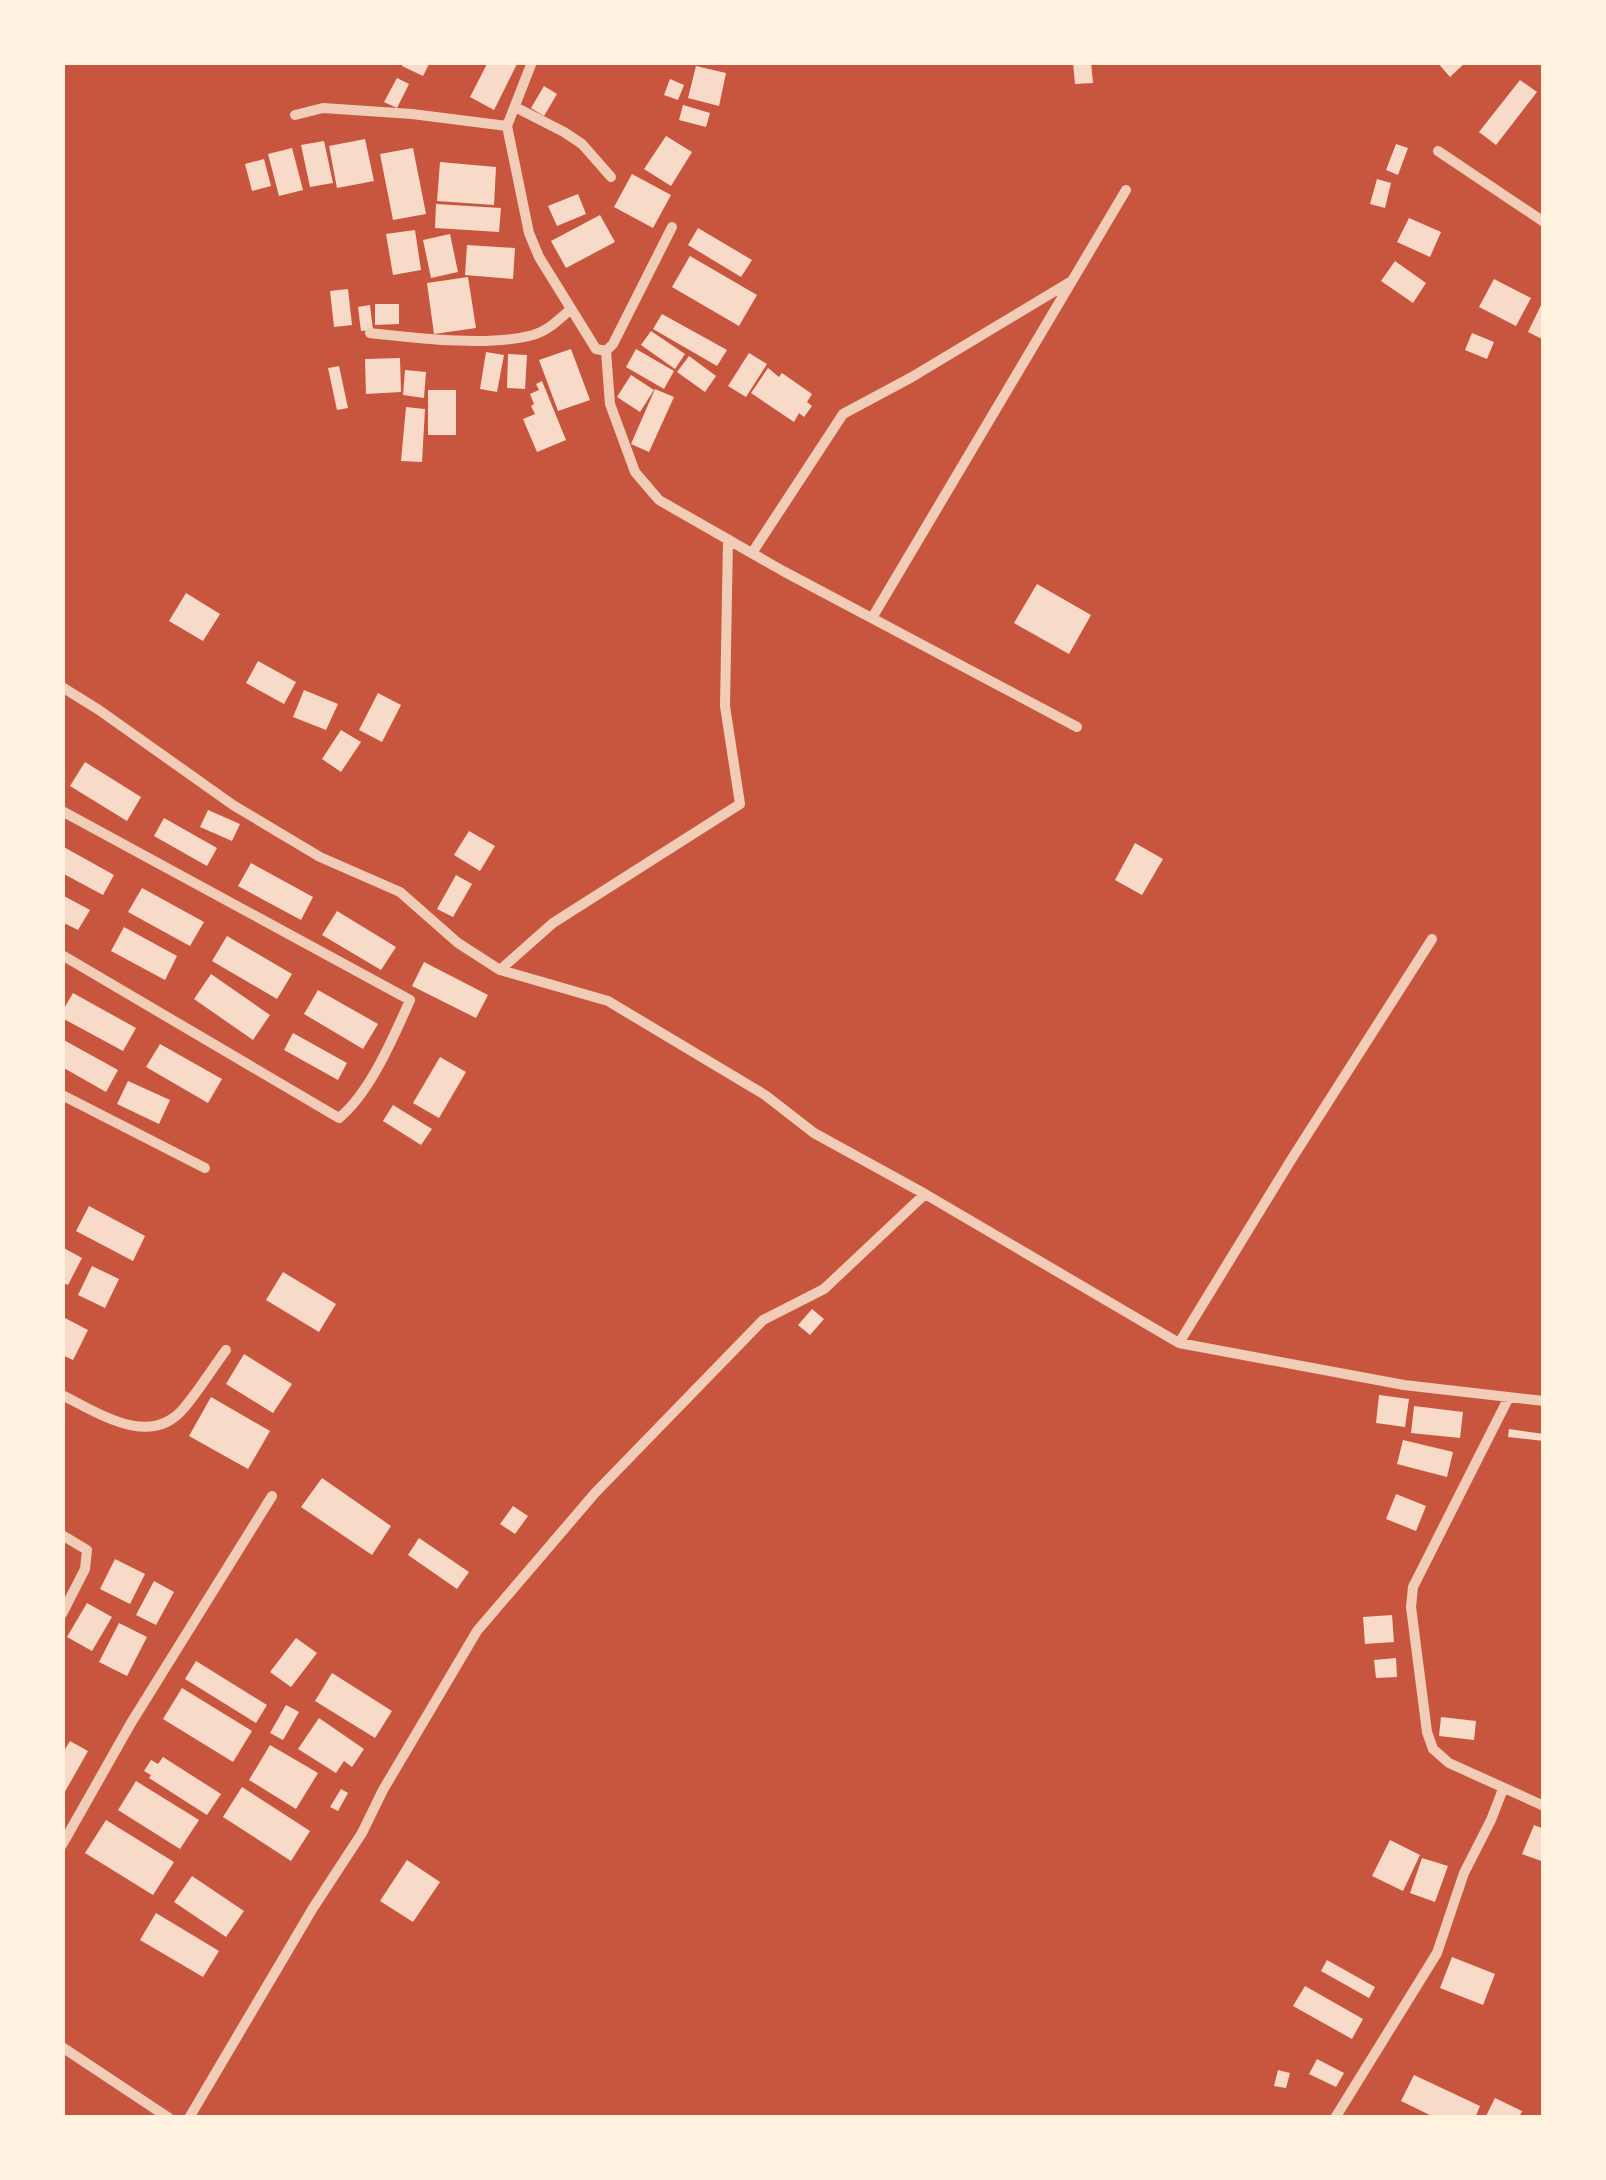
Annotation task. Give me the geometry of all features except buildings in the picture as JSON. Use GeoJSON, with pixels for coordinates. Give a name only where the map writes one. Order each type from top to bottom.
{"type":"FeatureCollection","features":[{"type":"Feature","properties":{"kind":"street"},"geometry":{"type":"LineString","coordinates":[[532,62],[508,126],[529,233],[539,257],[596,348],[606,351]]}},
{"type":"Feature","properties":{"kind":"street"},"geometry":{"type":"LineString","coordinates":[[515,107],[582,144],[611,177]]}},
{"type":"Feature","properties":{"kind":"street"},"geometry":{"type":"LineString","coordinates":[[295,115],[323,108],[508,126]]}},
{"type":"Feature","properties":{"kind":"street"},"geometry":{"type":"LineString","coordinates":[[1438,151],[1544,222]]}},
{"type":"Feature","properties":{"kind":"street"},"geometry":{"type":"LineString","coordinates":[[872,618],[1126,190]]}},
{"type":"Feature","properties":{"kind":"street"},"geometry":{"type":"LineString","coordinates":[[672,227],[626,322],[606,351],[610,404],[635,472],[659,500],[1077,727]]}},
{"type":"Feature","properties":{"kind":"street"},"geometry":{"type":"LineString","coordinates":[[752,553],[843,414],[1071,282]]}},
{"type":"Feature","properties":{"kind":"street"},"geometry":{"type":"LineString","coordinates":[[370,334],[446,340],[532,335],[547,330],[572,309]]}},
{"type":"Feature","properties":{"kind":"street"},"geometry":{"type":"LineString","coordinates":[[500,970],[553,923],[740,804],[725,706],[728,539]]}},
{"type":"Feature","properties":{"kind":"street"},"geometry":{"type":"LineString","coordinates":[[62,687],[262,822],[320,856],[400,892],[458,943],[500,970],[608,1001],[765,1096],[814,1133],[1179,1342],[1404,1385],[1544,1401]]}},
{"type":"Feature","properties":{"kind":"street"},"geometry":{"type":"LineString","coordinates":[[62,811],[410,1000],[392,1041],[353,1106],[339,1118],[62,955]]}},
{"type":"Feature","properties":{"kind":"street"},"geometry":{"type":"LineString","coordinates":[[1179,1342],[1432,939]]}},
{"type":"Feature","properties":{"kind":"street"},"geometry":{"type":"LineString","coordinates":[[62,1095],[205,1168]]}},
{"type":"Feature","properties":{"kind":"street"},"geometry":{"type":"LineString","coordinates":[[189,2118],[313,1908],[362,1834],[477,1632],[595,1493],[763,1320],[824,1289],[925,1194]]}},
{"type":"Feature","properties":{"kind":"street"},"geometry":{"type":"LineString","coordinates":[[62,1395],[127,1425],[164,1425],[183,1410],[226,1350]]}},
{"type":"Feature","properties":{"kind":"street"},"geometry":{"type":"LineString","coordinates":[[1509,1398],[1414,1587],[1411,1608],[1427,1732],[1433,1749],[1449,1763],[1544,1806]]}},
{"type":"Feature","properties":{"kind":"street"},"geometry":{"type":"LineString","coordinates":[[62,1845],[130,1723],[272,1496]]}},
{"type":"Feature","properties":{"kind":"street"},"geometry":{"type":"LineString","coordinates":[[62,1536],[87,1550],[85,1570],[62,1614]]}},
{"type":"Feature","properties":{"kind":"street"},"geometry":{"type":"LineString","coordinates":[[1334,2118],[1438,1953],[1464,1873],[1503,1789]]}},
{"type":"Feature","properties":{"kind":"street"},"geometry":{"type":"LineString","coordinates":[[62,2047],[168,2118]]}}]}
